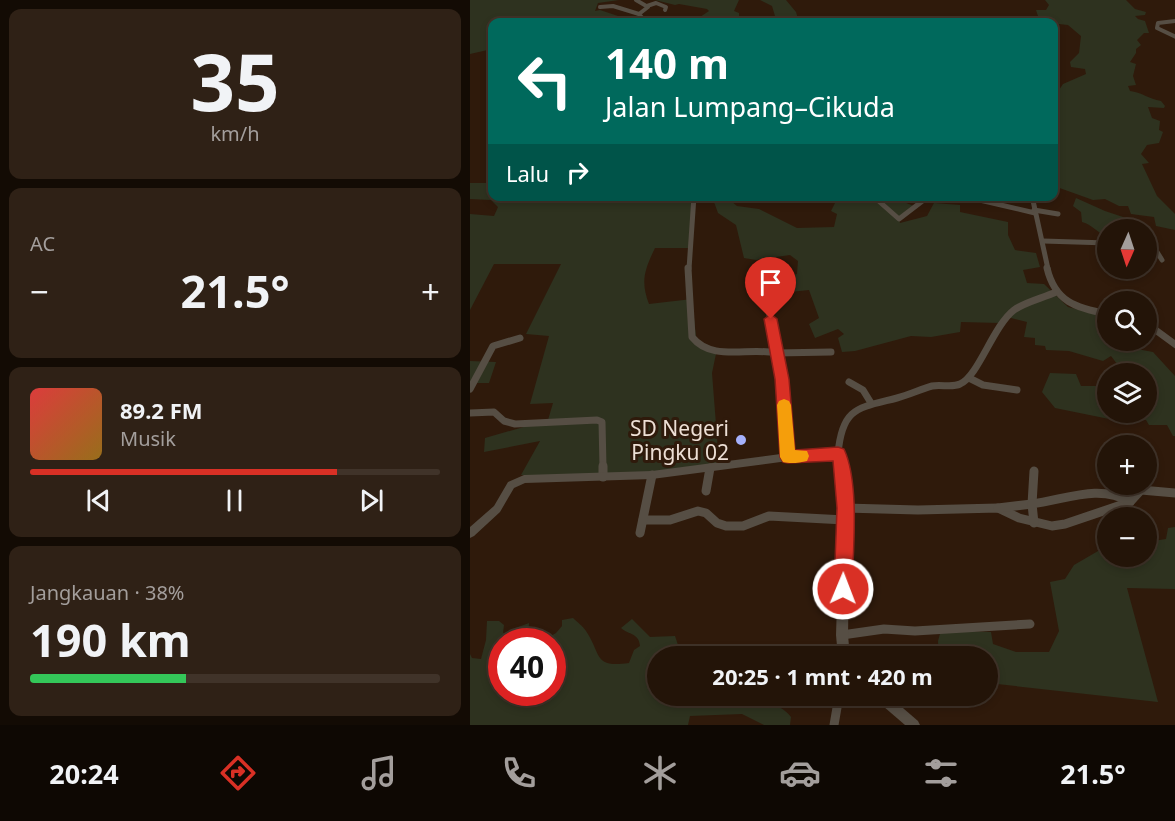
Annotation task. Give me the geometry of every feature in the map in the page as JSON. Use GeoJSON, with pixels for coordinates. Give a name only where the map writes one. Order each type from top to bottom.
{"type":"FeatureCollection","features":[{"type":"Feature","properties":{"kind":"street"},"geometry":{"type":"LineString","coordinates":[[636,0],[647,6]]}},
{"type":"Feature","properties":{"kind":"street"},"geometry":{"type":"LineString","coordinates":[[639,14],[647,6],[659,4],[666,7],[665,10]]}},
{"type":"Feature","properties":{"kind":"street"},"geometry":{"type":"LineString","coordinates":[[600,7],[613,6],[639,14],[644,18]]}},
{"type":"Feature","properties":{"kind":"street"},"geometry":{"type":"LineString","coordinates":[[1175,21],[1158,23],[1157,28],[1175,37]]}},
{"type":"Feature","properties":{"kind":"street"},"geometry":{"type":"LineString","coordinates":[[1162,32],[1175,31]]}},
{"type":"Feature","properties":{"kind":"street"},"geometry":{"type":"LineString","coordinates":[[694,201],[688,258],[692,337],[695,343],[716,350],[776,353],[831,352]]}},
{"type":"Feature","properties":{"kind":"street"},"geometry":{"type":"LineString","coordinates":[[881,201],[890,215],[899,219],[922,201]]}},
{"type":"Feature","properties":{"kind":"street"},"geometry":{"type":"LineString","coordinates":[[985,201],[1035,212],[1058,214]]}},
{"type":"Feature","properties":{"kind":"street"},"geometry":{"type":"LineString","coordinates":[[1032,201],[1043,241],[1049,280],[1056,292],[1080,309],[1097,312]]}},
{"type":"Feature","properties":{"kind":"street"},"geometry":{"type":"LineString","coordinates":[[1043,241],[1097,242]]}},
{"type":"Feature","properties":{"kind":"street"},"geometry":{"type":"LineString","coordinates":[[1066,241],[1068,250]]}},
{"type":"Feature","properties":{"kind":"street"},"geometry":{"type":"LineString","coordinates":[[1157,252],[1162,260]]}},
{"type":"Feature","properties":{"kind":"street"},"geometry":{"type":"LineString","coordinates":[[843,646],[845,508],[844,476],[838,454],[838,441],[846,422],[854,412],[871,403],[897,398],[933,386],[959,385],[969,378],[994,333],[1014,310],[1056,292]]}},
{"type":"Feature","properties":{"kind":"street"},"geometry":{"type":"LineString","coordinates":[[768,303],[782,379],[788,457]]}},
{"type":"Feature","properties":{"kind":"street"},"geometry":{"type":"LineString","coordinates":[[1157,331],[1175,345]]}},
{"type":"Feature","properties":{"kind":"street"},"geometry":{"type":"LineString","coordinates":[[470,389],[493,346],[520,338]]}},
{"type":"Feature","properties":{"kind":"street"},"geometry":{"type":"LineString","coordinates":[[969,378],[983,385],[1017,390]]}},
{"type":"Feature","properties":{"kind":"street"},"geometry":{"type":"LineString","coordinates":[[850,382],[863,390],[871,403]]}},
{"type":"Feature","properties":{"kind":"street"},"geometry":{"type":"LineString","coordinates":[[470,413],[494,412],[508,423],[515,424],[538,421],[597,420],[602,422],[604,426],[603,477]]}},
{"type":"Feature","properties":{"kind":"street"},"geometry":{"type":"LineString","coordinates":[[470,533],[497,509],[511,485],[524,479],[652,475],[788,457],[838,454]]}},
{"type":"Feature","properties":{"kind":"street"},"geometry":{"type":"LineString","coordinates":[[706,491],[710,468]]}},
{"type":"Feature","properties":{"kind":"street"},"geometry":{"type":"LineString","coordinates":[[1034,471],[1032,504],[1034,523]]}},
{"type":"Feature","properties":{"kind":"street"},"geometry":{"type":"LineString","coordinates":[[640,533],[652,475]]}},
{"type":"Feature","properties":{"kind":"street"},"geometry":{"type":"LineString","coordinates":[[1157,490],[1175,493]]}},
{"type":"Feature","properties":{"kind":"street"},"geometry":{"type":"LineString","coordinates":[[845,508],[918,510],[998,508],[1052,502],[1074,494],[1091,493],[1118,494],[1130,502]]}},
{"type":"Feature","properties":{"kind":"street"},"geometry":{"type":"LineString","coordinates":[[998,508],[1034,523],[1052,526],[1065,524],[1130,502],[1134,495]]}},
{"type":"Feature","properties":{"kind":"street"},"geometry":{"type":"LineString","coordinates":[[643,520],[670,520],[702,511],[717,523],[726,525],[743,526],[769,516],[845,520]]}},
{"type":"Feature","properties":{"kind":"street"},"geometry":{"type":"LineString","coordinates":[[842,635],[884,629],[915,631],[1030,624]]}},
{"type":"Feature","properties":{"kind":"street"},"geometry":{"type":"LineString","coordinates":[[834,725],[837,706]]}},
{"type":"Feature","properties":{"kind":"street"},"geometry":{"type":"LineString","coordinates":[[892,706],[914,725]]}},
{"type":"Feature","properties":{"kind":"green space"},"geometry":{"type":"Polygon","coordinates":[[[470,0],[619,0],[598,3],[595,11],[600,10],[624,18],[488,18],[488,50],[470,54],[470,0]]]}},
{"type":"Feature","properties":{"kind":"green space"},"geometry":{"type":"Polygon","coordinates":[[[655,0],[739,0],[734,11],[739,13],[739,16],[748,18],[700,18],[709,11],[707,9],[655,0]]]}},
{"type":"Feature","properties":{"kind":"green space"},"geometry":{"type":"Polygon","coordinates":[[[760,0],[786,0],[798,18],[779,18],[775,16],[772,6],[760,0]]]}},
{"type":"Feature","properties":{"kind":"green space"},"geometry":{"type":"Polygon","coordinates":[[[1045,0],[1126,0],[1135,9],[1146,12],[1145,15],[1135,16],[1145,21],[1149,33],[1144,33],[1137,40],[1141,45],[1136,49],[1130,62],[1136,64],[1133,76],[1136,85],[1128,86],[1130,91],[1161,101],[1165,106],[1164,108],[1148,107],[1152,118],[1160,121],[1159,130],[1163,132],[1159,143],[1147,145],[1141,154],[1149,163],[1142,164],[1157,196],[1175,214],[1175,230],[1157,226],[1157,219],[1154,217],[1131,214],[1128,206],[1119,206],[1105,199],[1093,200],[1058,187],[1058,90],[1063,84],[1086,74],[1085,69],[1071,67],[1070,62],[1079,53],[1081,36],[1068,25],[1058,24],[1058,18],[1039,18],[1036,10],[1046,10],[1049,5],[1045,0]]]}},
{"type":"Feature","properties":{"kind":"green space"},"geometry":{"type":"Polygon","coordinates":[[[470,183],[487,183],[488,200],[470,199],[470,183]]]}},
{"type":"Feature","properties":{"kind":"green space"},"geometry":{"type":"Polygon","coordinates":[[[1076,198],[1129,219],[1097,219],[1097,230],[1082,222],[1081,212],[1073,206],[1076,198]]]}},
{"type":"Feature","properties":{"kind":"green space"},"geometry":{"type":"Polygon","coordinates":[[[492,201],[695,201],[690,248],[655,248],[646,269],[644,282],[649,304],[692,299],[697,345],[717,349],[712,373],[719,463],[634,477],[521,475],[540,441],[484,452],[485,438],[548,420],[553,403],[530,404],[549,336],[526,334],[561,264],[494,264],[470,310],[470,214],[494,216],[498,207],[492,201]]]}},
{"type":"Feature","properties":{"kind":"green space"},"geometry":{"type":"Polygon","coordinates":[[[731,201],[737,206],[759,209],[797,228],[834,227],[837,214],[831,211],[838,201],[876,201],[880,203],[901,201],[914,206],[899,220],[900,223],[927,216],[934,203],[960,205],[960,212],[1008,222],[1008,235],[1015,250],[1036,253],[1040,267],[1023,270],[1027,283],[1044,284],[1068,307],[1097,314],[1097,351],[1153,352],[1175,376],[1175,436],[1167,425],[1149,425],[1148,423],[1157,423],[1157,363],[1116,363],[1111,356],[1103,361],[1069,351],[1046,350],[1045,346],[1035,345],[1035,338],[1024,337],[1027,322],[1007,317],[1000,323],[961,322],[960,332],[931,337],[911,336],[855,351],[842,352],[838,338],[844,334],[838,329],[815,338],[809,324],[819,318],[809,290],[790,292],[790,276],[797,274],[798,261],[790,255],[756,260],[744,258],[736,225],[718,213],[714,202],[731,201]]]}},
{"type":"Feature","properties":{"kind":"green space"},"geometry":{"type":"Polygon","coordinates":[[[470,361],[496,362],[489,383],[470,383],[470,361]]]}},
{"type":"Feature","properties":{"kind":"green space"},"geometry":{"type":"Polygon","coordinates":[[[1050,373],[1076,374],[1081,386],[1097,386],[1097,417],[1055,408],[1042,392],[1050,373]]]}},
{"type":"Feature","properties":{"kind":"green space"},"geometry":{"type":"Polygon","coordinates":[[[1175,527],[1175,589],[1127,588],[1158,702],[998,684],[998,646],[938,646],[941,630],[991,632],[993,644],[1016,652],[1049,652],[1059,631],[1050,582],[1065,579],[1074,565],[1097,552],[1097,567],[1157,567],[1157,540],[1166,539],[1168,528],[1175,527]]]}},
{"type":"Feature","properties":{"kind":"green space"},"geometry":{"type":"Polygon","coordinates":[[[573,618],[582,626],[600,658],[609,663],[629,663],[634,650],[640,646],[636,636],[621,628],[632,619],[650,637],[675,636],[678,645],[685,646],[647,646],[647,706],[776,706],[791,717],[790,725],[764,725],[742,714],[690,716],[688,725],[470,725],[470,654],[472,658],[481,659],[486,640],[487,621],[499,621],[504,625],[504,628],[488,628],[488,706],[566,706],[566,628],[560,628],[562,620],[573,618]]]}},
{"type":"Feature","properties":{"kind":"green space"},"geometry":{"type":"Polygon","coordinates":[[[529,623],[529,628],[516,628],[529,623]]]}},
{"type":"Feature","properties":{"kind":"slow traffic"},"geometry":{"type":"LineString","coordinates":[[784,405],[788,457],[801,456]]}},
{"type":"Feature","properties":{"kind":"place","name":"SD Negeri Pingku 02"},"geometry":{"type":"Point","coordinates":[741,440]}},
{"type":"Feature","properties":{"kind":"route"},"geometry":{"type":"LineString","coordinates":[[771,319],[782,379],[788,457],[838,454],[842,462],[845,508],[843,589]]}}]}
